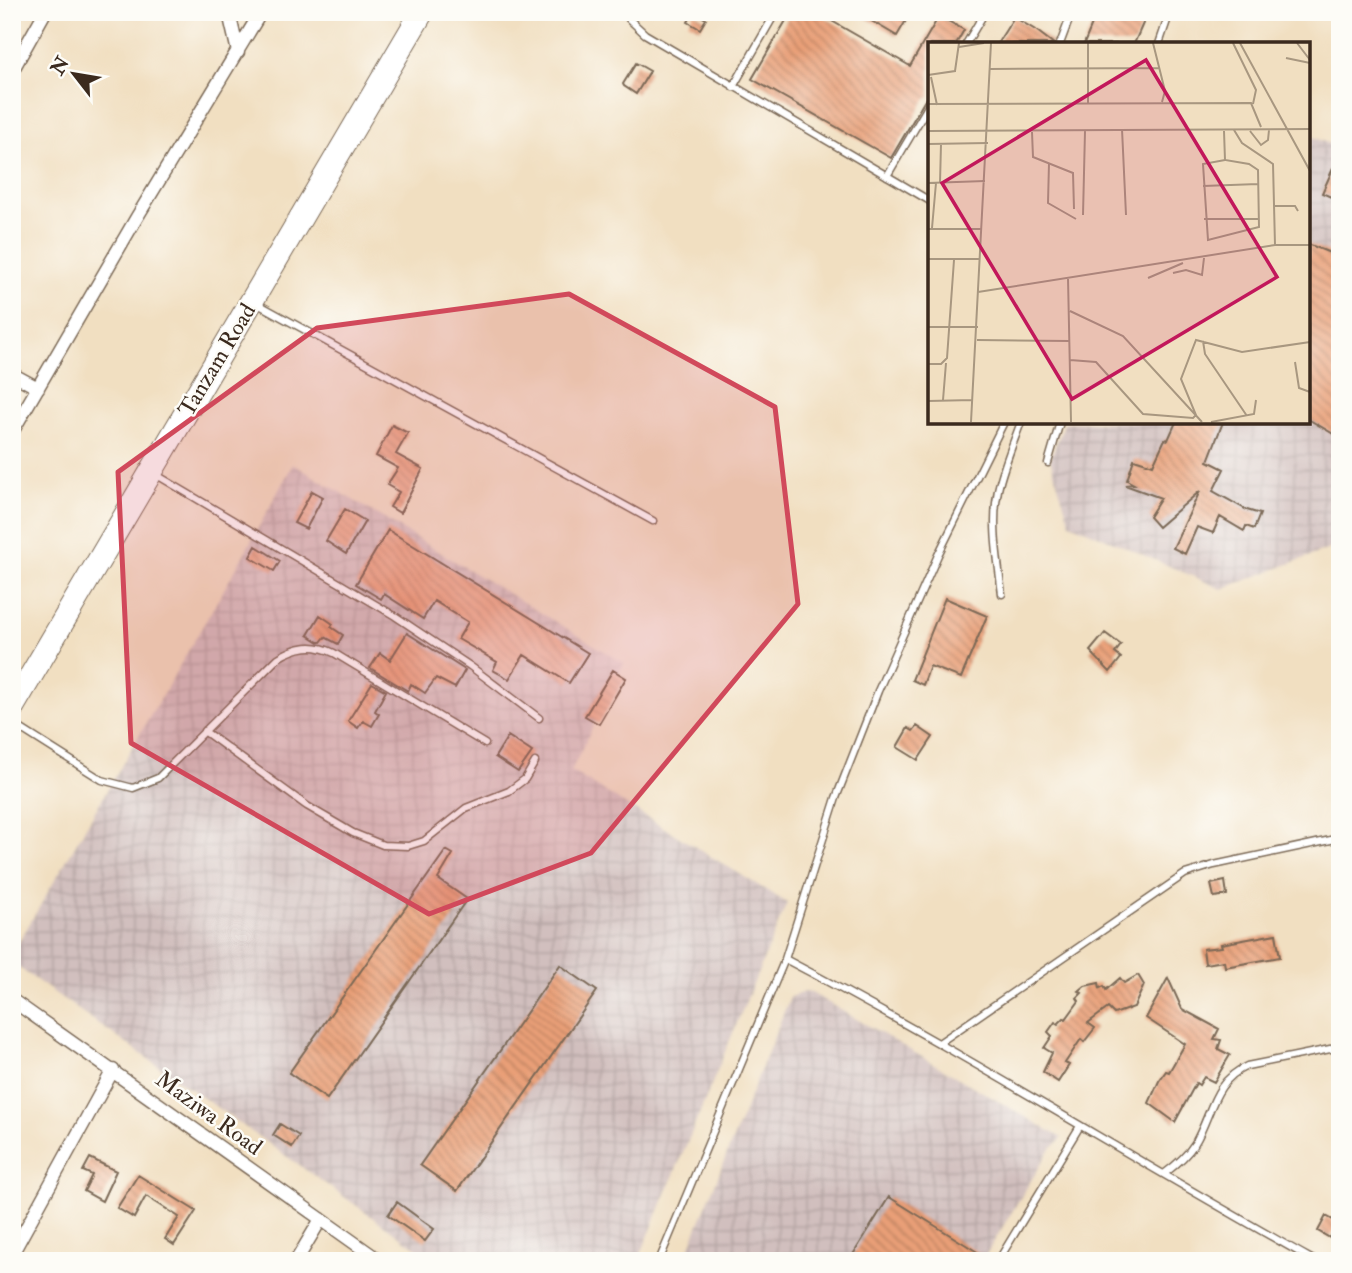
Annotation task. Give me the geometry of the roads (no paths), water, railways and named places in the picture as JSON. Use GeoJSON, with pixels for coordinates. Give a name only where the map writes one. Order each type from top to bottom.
{"type":"FeatureCollection","features":[{"type":"Feature","properties":{"kind":"highway","name":"Tanzam Road"},"geometry":{"type":"LineString","coordinates":[[12,708],[422,12]]}},
{"type":"Feature","properties":{"kind":"street"},"geometry":{"type":"LineString","coordinates":[[12,71],[46,12]]}},
{"type":"Feature","properties":{"kind":"street"},"geometry":{"type":"LineString","coordinates":[[12,432],[137,217],[261,12]]}},
{"type":"Feature","properties":{"kind":"street"},"geometry":{"type":"LineString","coordinates":[[229,13],[238,52]]}},
{"type":"Feature","properties":{"kind":"street"},"geometry":{"type":"LineString","coordinates":[[12,374],[38,388]]}},
{"type":"Feature","properties":{"kind":"street","name":"Maziwa Road"},"geometry":{"type":"LineString","coordinates":[[12,1000],[380,1261]]}},
{"type":"Feature","properties":{"kind":"street"},"geometry":{"type":"LineString","coordinates":[[12,1254],[113,1070]]}},
{"type":"Feature","properties":{"kind":"street"},"geometry":{"type":"LineString","coordinates":[[296,1261],[321,1219]]}},
{"type":"Feature","properties":{"kind":"lane"},"geometry":{"type":"LineString","coordinates":[[628,12],[629,19],[645,34],[928,200]]}},
{"type":"Feature","properties":{"kind":"lane"},"geometry":{"type":"LineString","coordinates":[[733,87],[776,12]]}},
{"type":"Feature","properties":{"kind":"lane"},"geometry":{"type":"LineString","coordinates":[[967,42],[985,12]]}},
{"type":"Feature","properties":{"kind":"lane"},"geometry":{"type":"LineString","coordinates":[[1061,42],[1072,12]]}},
{"type":"Feature","properties":{"kind":"lane"},"geometry":{"type":"LineString","coordinates":[[1160,42],[1170,12]]}},
{"type":"Feature","properties":{"kind":"lane"},"geometry":{"type":"LineString","coordinates":[[887,176],[928,106]]}},
{"type":"Feature","properties":{"kind":"lane"},"geometry":{"type":"LineString","coordinates":[[252,301],[653,521]]}},
{"type":"Feature","properties":{"kind":"lane"},"geometry":{"type":"LineString","coordinates":[[659,1261],[785,960],[836,798],[878,691],[938,555],[1003,424]]}},
{"type":"Feature","properties":{"kind":"lane"},"geometry":{"type":"LineString","coordinates":[[1002,594],[996,539],[996,505],[1020,424]]}},
{"type":"Feature","properties":{"kind":"lane"},"geometry":{"type":"LineString","coordinates":[[1048,463],[1059,424]]}},
{"type":"Feature","properties":{"kind":"lane"},"geometry":{"type":"LineString","coordinates":[[150,471],[395,616],[470,666],[539,718]]}},
{"type":"Feature","properties":{"kind":"lane"},"geometry":{"type":"LineString","coordinates":[[12,723],[102,780],[133,788],[158,778],[278,658],[299,648],[318,646],[485,744]]}},
{"type":"Feature","properties":{"kind":"lane"},"geometry":{"type":"LineString","coordinates":[[204,731],[307,806],[353,833],[383,845],[408,846],[424,841],[466,808],[509,791],[525,779],[535,762]]}},
{"type":"Feature","properties":{"kind":"lane"},"geometry":{"type":"LineString","coordinates":[[939,1042],[1185,874],[1214,865],[1340,838]]}},
{"type":"Feature","properties":{"kind":"lane"},"geometry":{"type":"LineString","coordinates":[[785,960],[939,1042],[1315,1261]]}},
{"type":"Feature","properties":{"kind":"lane"},"geometry":{"type":"LineString","coordinates":[[1164,1174],[1189,1151],[1202,1130],[1218,1090],[1235,1071],[1247,1066],[1340,1047]]}},
{"type":"Feature","properties":{"kind":"lane"},"geometry":{"type":"LineString","coordinates":[[999,1261],[1080,1126]]}}]}
